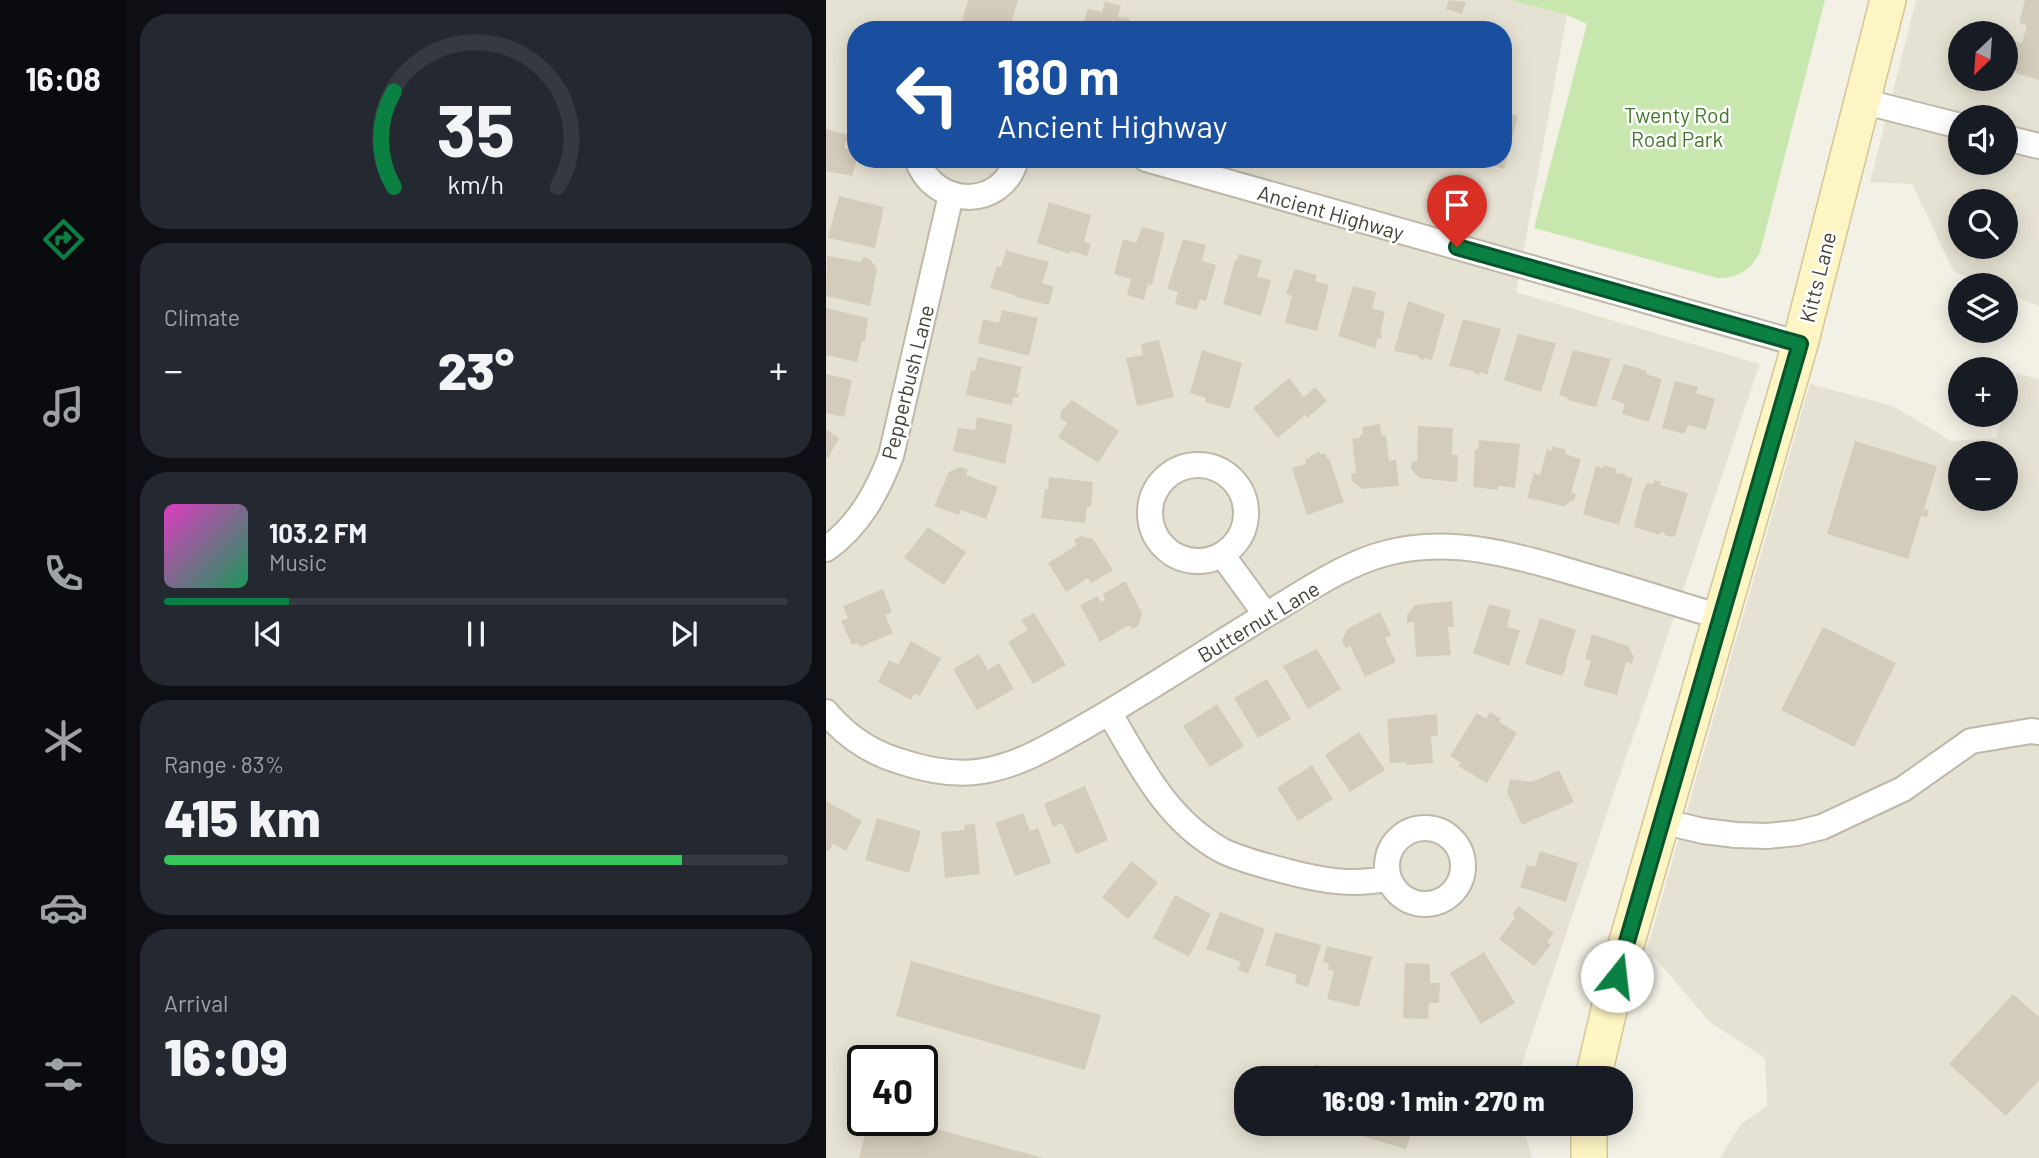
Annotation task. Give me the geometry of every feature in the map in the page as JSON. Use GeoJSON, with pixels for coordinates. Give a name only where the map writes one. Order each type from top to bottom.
{"type":"FeatureCollection","features":[{"type":"Feature","properties":{"kind":"street","name":"Kitts Lane"},"geometry":{"type":"LineString","coordinates":[[1596,1066],[1617,976],[1800,344],[1888,0]]}},
{"type":"Feature","properties":{"kind":"street"},"geometry":{"type":"LineString","coordinates":[[1862,102],[1948,123]]}},
{"type":"Feature","properties":{"kind":"street"},"geometry":{"type":"LineString","coordinates":[[2018,141],[2039,146]]}},
{"type":"Feature","properties":{"kind":"street"},"geometry":{"type":"LineString","coordinates":[[921,168],[936,188],[951,195],[974,197],[996,188],[1008,178],[1012,168]]}},
{"type":"Feature","properties":{"kind":"street","name":"Ancient Highway"},"geometry":{"type":"LineString","coordinates":[[1178,168],[1800,344]]}},
{"type":"Feature","properties":{"kind":"street","name":"Pepperbush Lane"},"geometry":{"type":"LineString","coordinates":[[826,549],[857,520],[877,491],[891,456],[951,195]]}},
{"type":"Feature","properties":{"kind":"street","name":"Butternut Lane"},"geometry":{"type":"LineString","coordinates":[[826,712],[859,744],[885,757],[950,774],[982,772],[1029,757],[1110,712],[1266,615],[1346,569],[1386,553],[1422,547],[1458,546],[1498,552],[1721,617]]}},
{"type":"Feature","properties":{"kind":"street"},"geometry":{"type":"LineString","coordinates":[[1223,555],[1266,615]]}},
{"type":"Feature","properties":{"kind":"street"},"geometry":{"type":"LineString","coordinates":[[1110,712],[1165,803],[1182,822],[1224,851],[1249,862],[1324,881],[1349,884],[1390,878]]}},
{"type":"Feature","properties":{"kind":"street"},"geometry":{"type":"LineString","coordinates":[[1661,821],[1735,835],[1797,833],[1822,827],[1903,789],[1971,741],[2039,732]]}},
{"type":"Feature","properties":{"kind":"street"},"geometry":{"type":"LineString","coordinates":[[1589,1136],[1589,1158]]}},
{"type":"Feature","properties":{"kind":"shaded area"},"geometry":{"type":"Polygon","coordinates":[[[826,0],[1511,0],[1567,15],[1516,292],[1760,364],[1521,1066],[1234,1066],[1234,1136],[1526,1136],[1532,1158],[826,1158],[826,0]]]}},
{"type":"Feature","properties":{"kind":"shaded area"},"geometry":{"type":"Polygon","coordinates":[[[1916,0],[2039,0],[2039,306],[2018,298],[2018,273],[1954,272],[1912,184],[1870,182],[1916,0]]]}},
{"type":"Feature","properties":{"kind":"shaded area"},"geometry":{"type":"Polygon","coordinates":[[[2018,374],[2039,379],[2039,1158],[1720,1158],[1741,1124],[1767,1106],[1765,1058],[1710,1022],[1647,949],[1810,384],[1893,406],[1951,441],[1996,438],[1999,427],[2018,427],[2018,374]]]}},
{"type":"Feature","properties":{"kind":"green space","name":"Twenty Rod Road Park"},"geometry":{"type":"Polygon","coordinates":[[[1511,0],[1825,0],[1760,252],[1748,269],[1731,277],[1717,278],[1534,228],[1587,24],[1567,15],[1511,0]]]}},
{"type":"Feature","properties":{"kind":"building"},"geometry":{"type":"Polygon","coordinates":[[[968,0],[1018,0],[1012,21],[962,21],[968,0]]]}},
{"type":"Feature","properties":{"kind":"building"},"geometry":{"type":"Polygon","coordinates":[[[1449,0],[1466,2],[1462,14],[1446,9],[1449,0]]]}},
{"type":"Feature","properties":{"kind":"building"},"geometry":{"type":"Polygon","coordinates":[[[2025,0],[2039,0],[2039,80],[2018,74],[2018,42],[2022,43],[2027,25],[2019,23],[2025,0]]]}},
{"type":"Feature","properties":{"kind":"building"},"geometry":{"type":"Polygon","coordinates":[[[1105,1],[1121,6],[1118,17],[1128,18],[1130,21],[1084,21],[1088,9],[1102,12],[1105,1]]]}},
{"type":"Feature","properties":{"kind":"building"},"geometry":{"type":"Polygon","coordinates":[[[1512,114],[1518,116],[1512,139],[1512,114]]]}},
{"type":"Feature","properties":{"kind":"building"},"geometry":{"type":"Polygon","coordinates":[[[826,129],[847,135],[844,148],[847,149],[847,168],[854,168],[852,176],[826,171],[826,129]]]}},
{"type":"Feature","properties":{"kind":"building"},"geometry":{"type":"Polygon","coordinates":[[[839,196],[884,207],[875,248],[828,238],[839,196]]]}},
{"type":"Feature","properties":{"kind":"building"},"geometry":{"type":"Polygon","coordinates":[[[1049,202],[1091,215],[1084,242],[1091,244],[1087,256],[1070,251],[1070,254],[1037,243],[1049,202]]]}},
{"type":"Feature","properties":{"kind":"building"},"geometry":{"type":"Polygon","coordinates":[[[1142,227],[1165,233],[1152,285],[1148,284],[1144,300],[1127,295],[1131,279],[1114,274],[1123,239],[1136,243],[1142,227]]]}},
{"type":"Feature","properties":{"kind":"building"},"geometry":{"type":"Polygon","coordinates":[[[1183,239],[1206,245],[1202,261],[1216,265],[1206,301],[1200,299],[1197,310],[1175,304],[1178,292],[1167,289],[1183,239]]]}},
{"type":"Feature","properties":{"kind":"building"},"geometry":{"type":"Polygon","coordinates":[[[1007,248],[1008,251],[1049,262],[1042,283],[1054,287],[1049,305],[990,288],[997,266],[1001,267],[1007,248]]]}},
{"type":"Feature","properties":{"kind":"building"},"geometry":{"type":"Polygon","coordinates":[[[1239,254],[1262,260],[1257,277],[1271,280],[1261,316],[1223,304],[1239,254]]]}},
{"type":"Feature","properties":{"kind":"building"},"geometry":{"type":"Polygon","coordinates":[[[827,256],[861,262],[863,257],[870,259],[877,269],[870,306],[826,296],[827,256]]]}},
{"type":"Feature","properties":{"kind":"building"},"geometry":{"type":"Polygon","coordinates":[[[1295,269],[1317,275],[1315,281],[1329,285],[1317,331],[1285,323],[1292,296],[1286,294],[1295,269]]]}},
{"type":"Feature","properties":{"kind":"building"},"geometry":{"type":"Polygon","coordinates":[[[1353,286],[1376,292],[1372,308],[1385,312],[1381,339],[1378,338],[1375,348],[1338,336],[1353,286]]]}},
{"type":"Feature","properties":{"kind":"building"},"geometry":{"type":"Polygon","coordinates":[[[1408,301],[1445,314],[1432,360],[1394,351],[1408,301]]]}},
{"type":"Feature","properties":{"kind":"building"},"geometry":{"type":"Polygon","coordinates":[[[826,308],[868,318],[865,342],[862,341],[857,362],[826,355],[826,308]]]}},
{"type":"Feature","properties":{"kind":"building"},"geometry":{"type":"Polygon","coordinates":[[[1002,310],[1038,318],[1029,356],[978,343],[983,319],[999,323],[1002,310]]]}},
{"type":"Feature","properties":{"kind":"building"},"geometry":{"type":"Polygon","coordinates":[[[1463,319],[1501,329],[1487,375],[1449,366],[1463,319]]]}},
{"type":"Feature","properties":{"kind":"building"},"geometry":{"type":"Polygon","coordinates":[[[1518,334],[1556,343],[1541,392],[1504,380],[1518,334]]]}},
{"type":"Feature","properties":{"kind":"building"},"geometry":{"type":"Polygon","coordinates":[[[1159,340],[1174,397],[1137,406],[1126,358],[1143,355],[1141,344],[1159,340]]]}},
{"type":"Feature","properties":{"kind":"building"},"geometry":{"type":"Polygon","coordinates":[[[1202,350],[1242,363],[1230,409],[1205,402],[1206,398],[1190,393],[1202,350]]]}},
{"type":"Feature","properties":{"kind":"building"},"geometry":{"type":"Polygon","coordinates":[[[1573,350],[1611,359],[1596,407],[1567,400],[1568,398],[1559,395],[1573,350]]]}},
{"type":"Feature","properties":{"kind":"building"},"geometry":{"type":"Polygon","coordinates":[[[978,357],[1022,367],[1016,393],[1019,394],[1018,398],[1013,397],[1012,405],[966,395],[971,370],[975,371],[978,357]]]}},
{"type":"Feature","properties":{"kind":"building"},"geometry":{"type":"Polygon","coordinates":[[[1624,364],[1662,379],[1649,422],[1622,414],[1625,404],[1611,399],[1624,364]]]}},
{"type":"Feature","properties":{"kind":"building"},"geometry":{"type":"Polygon","coordinates":[[[826,374],[852,380],[844,417],[826,413],[826,374]]]}},
{"type":"Feature","properties":{"kind":"building"},"geometry":{"type":"Polygon","coordinates":[[[1289,378],[1304,397],[1315,387],[1327,401],[1278,438],[1253,408],[1289,378]]]}},
{"type":"Feature","properties":{"kind":"building"},"geometry":{"type":"Polygon","coordinates":[[[1675,381],[1698,387],[1696,393],[1715,399],[1706,430],[1688,425],[1684,434],[1662,428],[1675,381]]]}},
{"type":"Feature","properties":{"kind":"building"},"geometry":{"type":"Polygon","coordinates":[[[1072,400],[1119,431],[1098,463],[1058,437],[1067,423],[1060,418],[1061,411],[1072,400]]]}},
{"type":"Feature","properties":{"kind":"building"},"geometry":{"type":"Polygon","coordinates":[[[977,417],[1013,425],[1005,464],[953,451],[958,428],[975,430],[977,417]]]}},
{"type":"Feature","properties":{"kind":"building"},"geometry":{"type":"Polygon","coordinates":[[[1380,424],[1382,436],[1386,435],[1389,461],[1396,460],[1399,486],[1362,489],[1352,481],[1351,473],[1356,473],[1352,439],[1363,435],[1362,427],[1380,424]]]}},
{"type":"Feature","properties":{"kind":"building"},"geometry":{"type":"Polygon","coordinates":[[[1418,426],[1453,428],[1452,455],[1458,455],[1457,482],[1419,478],[1411,469],[1412,461],[1417,461],[1418,426]]]}},
{"type":"Feature","properties":{"kind":"building"},"geometry":{"type":"Polygon","coordinates":[[[826,429],[839,438],[828,458],[826,457],[826,429]]]}},
{"type":"Feature","properties":{"kind":"building"},"geometry":{"type":"Polygon","coordinates":[[[1479,440],[1520,444],[1515,488],[1498,486],[1498,490],[1473,487],[1475,449],[1478,449],[1479,440]]]}},
{"type":"Feature","properties":{"kind":"building"},"geometry":{"type":"Polygon","coordinates":[[[1855,441],[1937,466],[1924,509],[1929,510],[1927,517],[1921,516],[1908,559],[1827,534],[1855,441]]]}},
{"type":"Feature","properties":{"kind":"building"},"geometry":{"type":"Polygon","coordinates":[[[1553,446],[1566,450],[1565,454],[1581,459],[1571,492],[1576,494],[1574,500],[1564,506],[1527,498],[1534,473],[1540,475],[1547,449],[1552,451],[1553,446]]]}},
{"type":"Feature","properties":{"kind":"building"},"geometry":{"type":"Polygon","coordinates":[[[1319,451],[1321,455],[1325,453],[1329,458],[1344,502],[1307,515],[1292,468],[1306,464],[1305,460],[1319,451]]]}},
{"type":"Feature","properties":{"kind":"building"},"geometry":{"type":"Polygon","coordinates":[[[1604,465],[1617,469],[1616,473],[1633,478],[1619,525],[1583,514],[1596,466],[1603,468],[1604,465]]]}},
{"type":"Feature","properties":{"kind":"building"},"geometry":{"type":"Polygon","coordinates":[[[960,467],[968,470],[966,475],[998,487],[986,519],[961,510],[959,515],[934,506],[949,472],[960,467]]]}},
{"type":"Feature","properties":{"kind":"building"},"geometry":{"type":"Polygon","coordinates":[[[1049,477],[1093,482],[1091,507],[1087,507],[1085,523],[1041,518],[1049,477]]]}},
{"type":"Feature","properties":{"kind":"building"},"geometry":{"type":"Polygon","coordinates":[[[1654,480],[1661,482],[1660,485],[1688,493],[1675,536],[1661,532],[1660,535],[1634,527],[1643,491],[1647,483],[1653,484],[1654,480]]]}},
{"type":"Feature","properties":{"kind":"building"},"geometry":{"type":"Polygon","coordinates":[[[928,527],[966,552],[944,585],[904,558],[928,527]]]}},
{"type":"Feature","properties":{"kind":"building"},"geometry":{"type":"Polygon","coordinates":[[[1081,536],[1093,539],[1113,570],[1091,583],[1088,578],[1066,592],[1048,563],[1077,545],[1074,540],[1081,536]]]}},
{"type":"Feature","properties":{"kind":"building"},"geometry":{"type":"Polygon","coordinates":[[[1125,581],[1142,613],[1139,625],[1132,629],[1129,625],[1100,642],[1080,605],[1097,596],[1101,602],[1105,599],[1103,594],[1125,581]]]}},
{"type":"Feature","properties":{"kind":"building"},"geometry":{"type":"Polygon","coordinates":[[[883,589],[892,612],[885,615],[893,633],[860,647],[858,643],[852,645],[841,621],[848,618],[843,606],[883,589]]]}},
{"type":"Feature","properties":{"kind":"building"},"geometry":{"type":"Polygon","coordinates":[[[1452,601],[1454,627],[1448,627],[1451,655],[1416,657],[1414,622],[1407,623],[1407,615],[1415,605],[1452,601]]]}},
{"type":"Feature","properties":{"kind":"building"},"geometry":{"type":"Polygon","coordinates":[[[1489,604],[1511,610],[1507,627],[1520,630],[1509,666],[1473,653],[1489,604]]]}},
{"type":"Feature","properties":{"kind":"building"},"geometry":{"type":"Polygon","coordinates":[[[1380,612],[1391,635],[1385,638],[1396,662],[1365,677],[1350,646],[1346,648],[1342,641],[1347,629],[1380,612]]]}},
{"type":"Feature","properties":{"kind":"building"},"geometry":{"type":"Polygon","coordinates":[[[1034,613],[1066,665],[1033,684],[1008,642],[1028,630],[1021,620],[1034,613]]]}},
{"type":"Feature","properties":{"kind":"building"},"geometry":{"type":"Polygon","coordinates":[[[1540,618],[1576,630],[1562,676],[1525,664],[1540,618]]]}},
{"type":"Feature","properties":{"kind":"building"},"geometry":{"type":"Polygon","coordinates":[[[1823,627],[1896,663],[1854,747],[1781,710],[1823,627]]]}},
{"type":"Feature","properties":{"kind":"building"},"geometry":{"type":"Polygon","coordinates":[[[1592,634],[1628,646],[1634,657],[1632,664],[1626,662],[1617,695],[1583,686],[1591,661],[1585,659],[1592,634]]]}},
{"type":"Feature","properties":{"kind":"building"},"geometry":{"type":"Polygon","coordinates":[[[911,641],[941,658],[920,696],[914,693],[911,700],[878,682],[889,660],[898,665],[911,641]]]}},
{"type":"Feature","properties":{"kind":"building"},"geometry":{"type":"Polygon","coordinates":[[[1317,649],[1341,689],[1308,709],[1283,666],[1317,649]]]}},
{"type":"Feature","properties":{"kind":"building"},"geometry":{"type":"Polygon","coordinates":[[[979,654],[988,670],[999,663],[1014,689],[977,710],[953,669],[979,654]]]}},
{"type":"Feature","properties":{"kind":"building"},"geometry":{"type":"Polygon","coordinates":[[[1267,679],[1291,719],[1258,738],[1234,698],[1267,679]]]}},
{"type":"Feature","properties":{"kind":"building"},"geometry":{"type":"Polygon","coordinates":[[[1217,704],[1244,746],[1210,767],[1183,726],[1217,704]]]}},
{"type":"Feature","properties":{"kind":"building"},"geometry":{"type":"Polygon","coordinates":[[[1490,712],[1501,719],[1499,722],[1517,733],[1487,783],[1458,766],[1461,763],[1450,756],[1477,713],[1486,719],[1490,712]]]}},
{"type":"Feature","properties":{"kind":"building"},"geometry":{"type":"Polygon","coordinates":[[[1437,714],[1438,736],[1431,736],[1433,763],[1390,763],[1387,719],[1437,714]]]}},
{"type":"Feature","properties":{"kind":"building"},"geometry":{"type":"Polygon","coordinates":[[[1359,732],[1385,770],[1350,792],[1325,755],[1359,732]]]}},
{"type":"Feature","properties":{"kind":"building"},"geometry":{"type":"Polygon","coordinates":[[[1312,765],[1333,799],[1298,821],[1277,788],[1312,765]]]}},
{"type":"Feature","properties":{"kind":"building"},"geometry":{"type":"Polygon","coordinates":[[[1559,770],[1574,802],[1522,825],[1507,792],[1510,779],[1532,782],[1559,770]]]}},
{"type":"Feature","properties":{"kind":"building"},"geometry":{"type":"Polygon","coordinates":[[[1085,786],[1108,840],[1076,854],[1062,823],[1053,827],[1044,804],[1085,786]]]}},
{"type":"Feature","properties":{"kind":"building"},"geometry":{"type":"Polygon","coordinates":[[[826,801],[862,821],[846,851],[833,844],[829,851],[826,849],[826,801]]]}},
{"type":"Feature","properties":{"kind":"building"},"geometry":{"type":"Polygon","coordinates":[[[1023,813],[1030,831],[1038,828],[1051,863],[1015,876],[995,823],[1023,813]]]}},
{"type":"Feature","properties":{"kind":"building"},"geometry":{"type":"Polygon","coordinates":[[[877,818],[921,831],[909,873],[865,860],[877,818]]]}},
{"type":"Feature","properties":{"kind":"building"},"geometry":{"type":"Polygon","coordinates":[[[975,824],[980,874],[945,878],[941,832],[965,830],[964,825],[975,824]]]}},
{"type":"Feature","properties":{"kind":"building"},"geometry":{"type":"Polygon","coordinates":[[[1540,851],[1578,863],[1566,902],[1520,887],[1527,865],[1535,867],[1540,851]]]}},
{"type":"Feature","properties":{"kind":"building"},"geometry":{"type":"Polygon","coordinates":[[[1132,861],[1158,883],[1128,919],[1102,897],[1132,861]]]}},
{"type":"Feature","properties":{"kind":"building"},"geometry":{"type":"Polygon","coordinates":[[[1175,895],[1211,914],[1189,957],[1153,938],[1175,895]]]}},
{"type":"Feature","properties":{"kind":"building"},"geometry":{"type":"Polygon","coordinates":[[[1519,906],[1554,933],[1547,942],[1551,945],[1534,966],[1499,939],[1515,918],[1513,913],[1519,906]]]}},
{"type":"Feature","properties":{"kind":"building"},"geometry":{"type":"Polygon","coordinates":[[[1220,912],[1265,929],[1248,974],[1238,970],[1241,962],[1206,949],[1220,912]]]}},
{"type":"Feature","properties":{"kind":"building"},"geometry":{"type":"Polygon","coordinates":[[[1275,932],[1321,945],[1308,987],[1295,983],[1297,975],[1265,965],[1275,932]]]}},
{"type":"Feature","properties":{"kind":"building"},"geometry":{"type":"Polygon","coordinates":[[[1327,946],[1372,957],[1359,1007],[1327,999],[1334,971],[1328,970],[1329,964],[1323,962],[1327,946]]]}},
{"type":"Feature","properties":{"kind":"building"},"geometry":{"type":"Polygon","coordinates":[[[1484,952],[1515,1003],[1481,1024],[1450,973],[1484,952]]]}},
{"type":"Feature","properties":{"kind":"building"},"geometry":{"type":"Polygon","coordinates":[[[911,961],[1101,1015],[1085,1070],[896,1016],[911,961]]]}},
{"type":"Feature","properties":{"kind":"building"},"geometry":{"type":"Polygon","coordinates":[[[1405,963],[1430,964],[1430,983],[1440,983],[1439,1003],[1429,1003],[1428,1019],[1403,1018],[1405,963]]]}},
{"type":"Feature","properties":{"kind":"building"},"geometry":{"type":"Polygon","coordinates":[[[2013,994],[2039,1017],[2039,1080],[2006,1116],[1949,1064],[2013,994]]]}},
{"type":"Feature","properties":{"kind":"building"},"geometry":{"type":"Polygon","coordinates":[[[938,1129],[1043,1158],[859,1158],[865,1136],[938,1136],[938,1129]]]}},
{"type":"Feature","properties":{"kind":"building"},"geometry":{"type":"Polygon","coordinates":[[[1362,1136],[1410,1136],[1406,1149],[1362,1136]]]}},
{"type":"Feature","properties":{"kind":"route"},"geometry":{"type":"LineString","coordinates":[[1457,247],[1800,344],[1617,976]]}}]}
